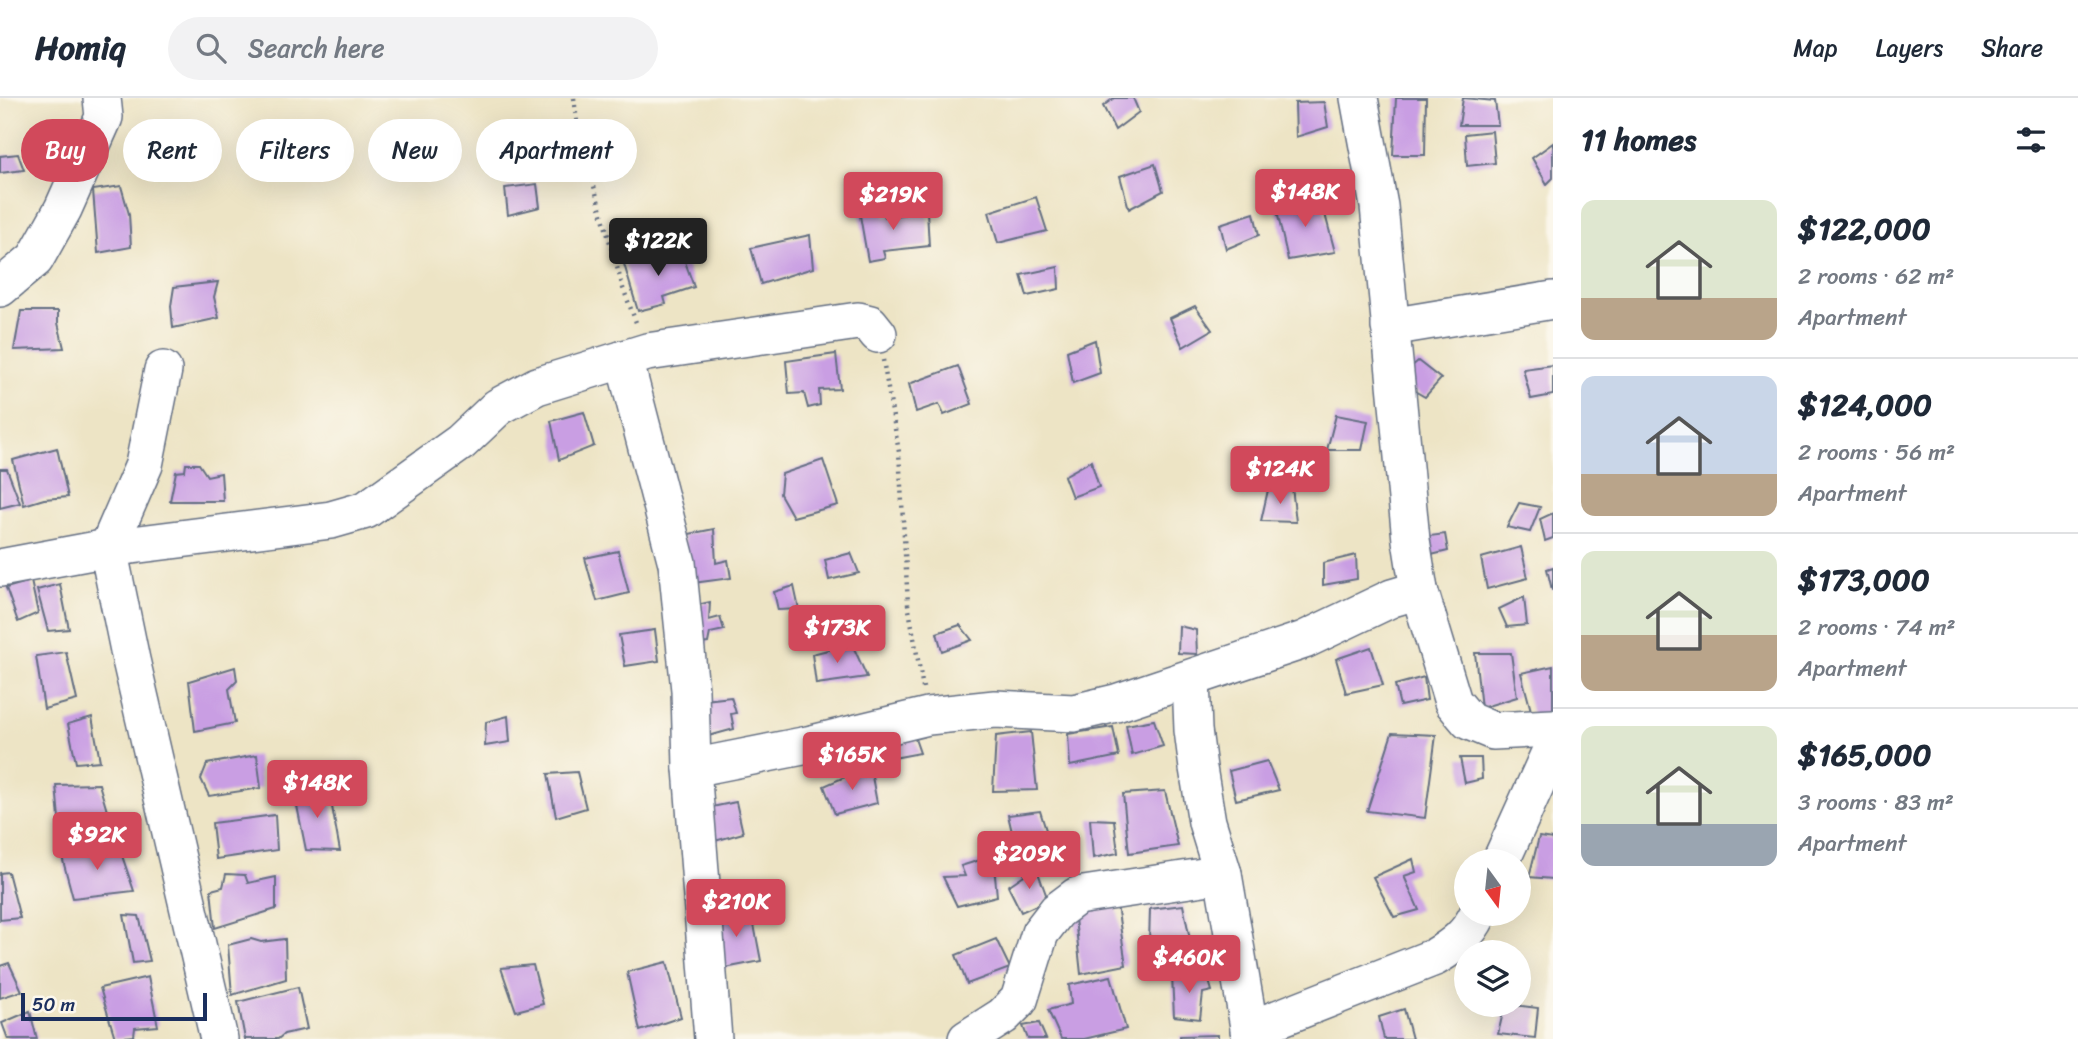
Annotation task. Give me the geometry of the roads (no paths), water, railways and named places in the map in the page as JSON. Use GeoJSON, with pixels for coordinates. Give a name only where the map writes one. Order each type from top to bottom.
{"type":"FeatureCollection","features":[{"type":"Feature","properties":{"kind":"street"},"geometry":{"type":"LineString","coordinates":[[0,288],[35,259],[63,209],[104,117],[102,98]]}},
{"type":"Feature","properties":{"kind":"street"},"geometry":{"type":"LineString","coordinates":[[1359,98],[1379,206],[1411,540],[1419,590],[1453,702],[1469,721],[1493,731],[1553,728]]}},
{"type":"Feature","properties":{"kind":"street"},"geometry":{"type":"LineString","coordinates":[[1390,327],[1553,300]]}},
{"type":"Feature","properties":{"kind":"street"},"geometry":{"type":"LineString","coordinates":[[0,568],[108,548],[331,520],[366,510],[461,442],[498,407],[537,386],[636,355],[858,321],[870,324],[878,334]]}},
{"type":"Feature","properties":{"kind":"street"},"geometry":{"type":"LineString","coordinates":[[636,355],[677,563],[690,690],[692,768],[713,1039]]}},
{"type":"Feature","properties":{"kind":"street"},"geometry":{"type":"LineString","coordinates":[[163,370],[144,465],[108,548],[134,674],[219,1039]]}},
{"type":"Feature","properties":{"kind":"street"},"geometry":{"type":"LineString","coordinates":[[692,768],[808,745],[928,716],[995,709],[1074,713],[1116,703],[1304,640],[1392,598],[1419,590]]}},
{"type":"Feature","properties":{"kind":"street"},"geometry":{"type":"LineString","coordinates":[[1191,678],[1198,768],[1207,822],[1223,874],[1250,1034],[1435,957],[1456,944],[1472,926]]}},
{"type":"Feature","properties":{"kind":"street"},"geometry":{"type":"LineString","coordinates":[[1506,849],[1553,746]]}},
{"type":"Feature","properties":{"kind":"street"},"geometry":{"type":"LineString","coordinates":[[967,1039],[1003,1016],[1019,1000],[1040,933],[1057,911],[1077,896],[1223,874]]}}]}
